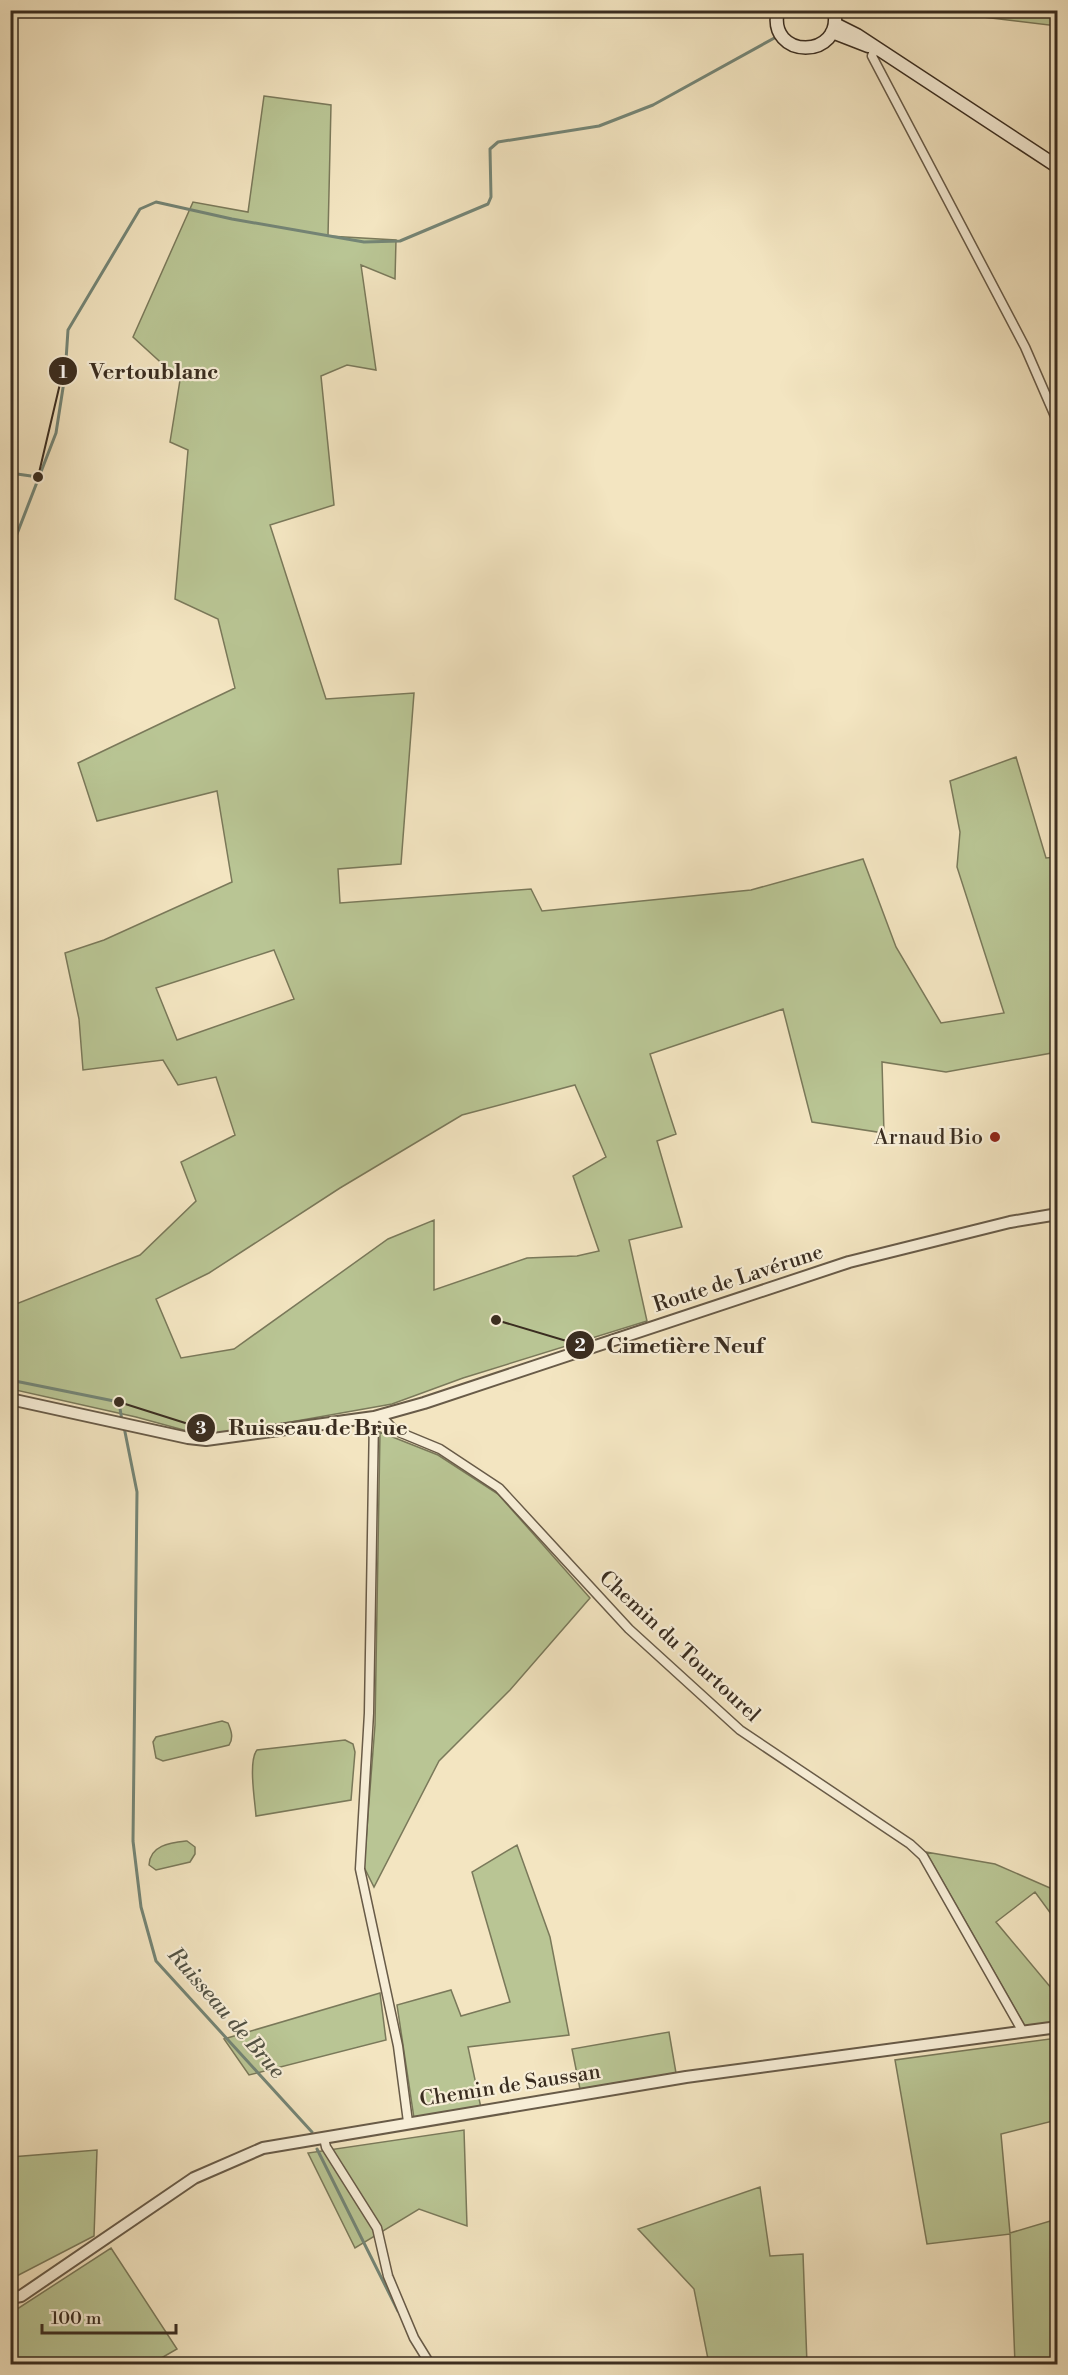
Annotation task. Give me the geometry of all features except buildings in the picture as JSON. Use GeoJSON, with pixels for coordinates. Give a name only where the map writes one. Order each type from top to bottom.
{"type":"FeatureCollection","features":[{"type":"Feature","properties":{"kind":"main road"},"geometry":{"type":"LineString","coordinates":[[778,10],[779,31],[785,40],[805,49],[816,47],[825,41],[833,28],[834,10]]}},
{"type":"Feature","properties":{"kind":"main road"},"geometry":{"type":"LineString","coordinates":[[833,28],[852,42],[875,48],[1058,167]]}},
{"type":"Feature","properties":{"kind":"street"},"geometry":{"type":"LineString","coordinates":[[875,48],[872,56],[1025,347],[1058,423]]}},
{"type":"Feature","properties":{"kind":"street","name":"Route de Lavérune"},"geometry":{"type":"LineString","coordinates":[[10,1399],[188,1438],[221,1439],[377,1416],[849,1262],[1010,1222],[1058,1214]]}},
{"type":"Feature","properties":{"kind":"street"},"geometry":{"type":"LineString","coordinates":[[377,1416],[369,1713],[360,1869],[398,2046],[408,2122]]}},
{"type":"Feature","properties":{"kind":"street","name":"Chemin du Tourtourel"},"geometry":{"type":"LineString","coordinates":[[377,1416],[394,1430],[440,1449],[499,1488],[628,1629],[740,1730],[910,1844],[923,1856],[1023,2032]]}},
{"type":"Feature","properties":{"kind":"street","name":"Chemin de Saussan"},"geometry":{"type":"LineString","coordinates":[[10,2298],[21,2296],[194,2178],[263,2148],[408,2122],[763,2066],[1058,2027]]}},
{"type":"Feature","properties":{"kind":"street"},"geometry":{"type":"LineString","coordinates":[[324,2138],[326,2147],[377,2228],[388,2276],[414,2338],[430,2364]]}},
{"type":"Feature","properties":{"kind":"green space"},"geometry":{"type":"Polygon","coordinates":[[[933,11],[1057,11],[1057,26],[933,11]]]}},
{"type":"Feature","properties":{"kind":"green space"},"geometry":{"type":"Polygon","coordinates":[[[264,96],[331,105],[328,236],[396,240],[395,279],[361,265],[376,370],[347,365],[321,376],[334,505],[270,525],[326,699],[414,693],[401,864],[338,869],[340,903],[531,889],[542,911],[751,890],[863,859],[896,947],[941,1023],[1004,1013],[957,867],[960,832],[950,781],[1016,757],[1046,858],[1057,857],[1057,1052],[946,1072],[882,1062],[884,1133],[812,1122],[783,1009],[650,1054],[676,1134],[657,1141],[682,1227],[629,1240],[647,1321],[463,1378],[392,1404],[217,1435],[191,1432],[136,1417],[11,1389],[11,1306],[140,1255],[196,1201],[181,1162],[235,1135],[216,1077],[178,1085],[163,1060],[83,1070],[79,1019],[65,953],[104,940],[232,882],[217,791],[97,821],[78,763],[235,688],[218,619],[175,599],[188,450],[170,442],[180,380],[133,337],[193,202],[248,212],[264,96]],[[274,950],[156,988],[177,1040],[294,999],[274,950]],[[575,1085],[462,1115],[340,1188],[209,1273],[156,1299],[181,1358],[234,1349],[388,1239],[434,1220],[434,1290],[527,1258],[577,1256],[599,1251],[573,1176],[606,1157],[575,1085]]]}},
{"type":"Feature","properties":{"kind":"green space"},"geometry":{"type":"Polygon","coordinates":[[[380,1432],[438,1455],[498,1494],[590,1598],[510,1690],[439,1761],[374,1887],[364,1867],[375,1725],[380,1432]]]}},
{"type":"Feature","properties":{"kind":"green space"},"geometry":{"type":"Polygon","coordinates":[[[222,1721],[228,1723],[231,1731],[229,1745],[163,1761],[156,1758],[153,1742],[156,1737],[222,1721]]]}},
{"type":"Feature","properties":{"kind":"green space"},"geometry":{"type":"Polygon","coordinates":[[[345,1740],[353,1744],[355,1752],[351,1800],[256,1816],[252,1772],[254,1755],[257,1750],[345,1740]]]}},
{"type":"Feature","properties":{"kind":"green space"},"geometry":{"type":"Polygon","coordinates":[[[187,1841],[195,1847],[195,1854],[190,1862],[156,1870],[149,1865],[150,1858],[157,1849],[168,1844],[187,1841]]]}},
{"type":"Feature","properties":{"kind":"green space"},"geometry":{"type":"Polygon","coordinates":[[[517,1845],[550,1937],[569,2035],[468,2047],[481,2108],[414,2118],[397,2005],[451,1990],[461,2016],[510,2002],[472,1872],[517,1845]]]}},
{"type":"Feature","properties":{"kind":"green space"},"geometry":{"type":"Polygon","coordinates":[[[926,1852],[995,1864],[1057,1891],[1057,1922],[1035,1892],[996,1922],[1057,1995],[1057,2023],[1025,2026],[926,1852]]]}},
{"type":"Feature","properties":{"kind":"green space"},"geometry":{"type":"Polygon","coordinates":[[[380,1993],[386,2040],[249,2075],[224,2039],[380,1993]]]}},
{"type":"Feature","properties":{"kind":"green space"},"geometry":{"type":"Polygon","coordinates":[[[669,2032],[676,2073],[580,2089],[572,2049],[669,2032]]]}},
{"type":"Feature","properties":{"kind":"green space"},"geometry":{"type":"Polygon","coordinates":[[[1057,2038],[1057,2120],[1001,2134],[1010,2233],[1057,2219],[1057,2364],[1015,2364],[1010,2234],[927,2244],[895,2060],[1057,2038]]]}},
{"type":"Feature","properties":{"kind":"green space"},"geometry":{"type":"Polygon","coordinates":[[[464,2130],[467,2226],[419,2209],[355,2248],[308,2153],[464,2130]]]}},
{"type":"Feature","properties":{"kind":"green space"},"geometry":{"type":"Polygon","coordinates":[[[97,2150],[94,2236],[11,2279],[11,2157],[97,2150]]]}},
{"type":"Feature","properties":{"kind":"green space"},"geometry":{"type":"Polygon","coordinates":[[[760,2187],[770,2256],[803,2254],[807,2364],[709,2364],[694,2289],[638,2229],[760,2187]]]}},
{"type":"Feature","properties":{"kind":"green space"},"geometry":{"type":"Polygon","coordinates":[[[111,2248],[177,2349],[151,2364],[14,2364],[11,2356],[11,2313],[111,2248]]]}},
{"type":"Feature","properties":{"kind":"waterway"},"geometry":{"type":"LineString","coordinates":[[10,552],[56,433],[65,375],[68,330],[140,209],[156,202],[232,219],[364,242],[400,241],[488,204],[491,197],[490,149],[498,142],[599,126],[653,105],[778,36]]}},
{"type":"Feature","properties":{"kind":"waterway"},"geometry":{"type":"LineString","coordinates":[[10,473],[38,477]]}},
{"type":"Feature","properties":{"kind":"waterway","name":"Ruisseau de Brue"},"geometry":{"type":"LineString","coordinates":[[10,1380],[119,1402],[122,1421]]}},
{"type":"Feature","properties":{"kind":"waterway","name":"Ruisseau de Brue"},"geometry":{"type":"LineString","coordinates":[[124,1427],[137,1492],[133,1841],[141,1907],[156,1961],[312,2132]]}},
{"type":"Feature","properties":{"kind":"waterway","name":"Ruisseau de Brue"},"geometry":{"type":"LineString","coordinates":[[317,2149],[398,2311]]}},
{"type":"Feature","properties":{"kind":"place","name":"Vertoublanc"},"geometry":{"type":"Point","coordinates":[38,477]}},
{"type":"Feature","properties":{"kind":"place","name":"Arnaud Bio"},"geometry":{"type":"Point","coordinates":[995,1137]}},
{"type":"Feature","properties":{"kind":"place","name":"Cimetière Neuf"},"geometry":{"type":"Point","coordinates":[496,1320]}},
{"type":"Feature","properties":{"kind":"place","name":"Ruisseau de Brue"},"geometry":{"type":"Point","coordinates":[119,1402]}}]}
